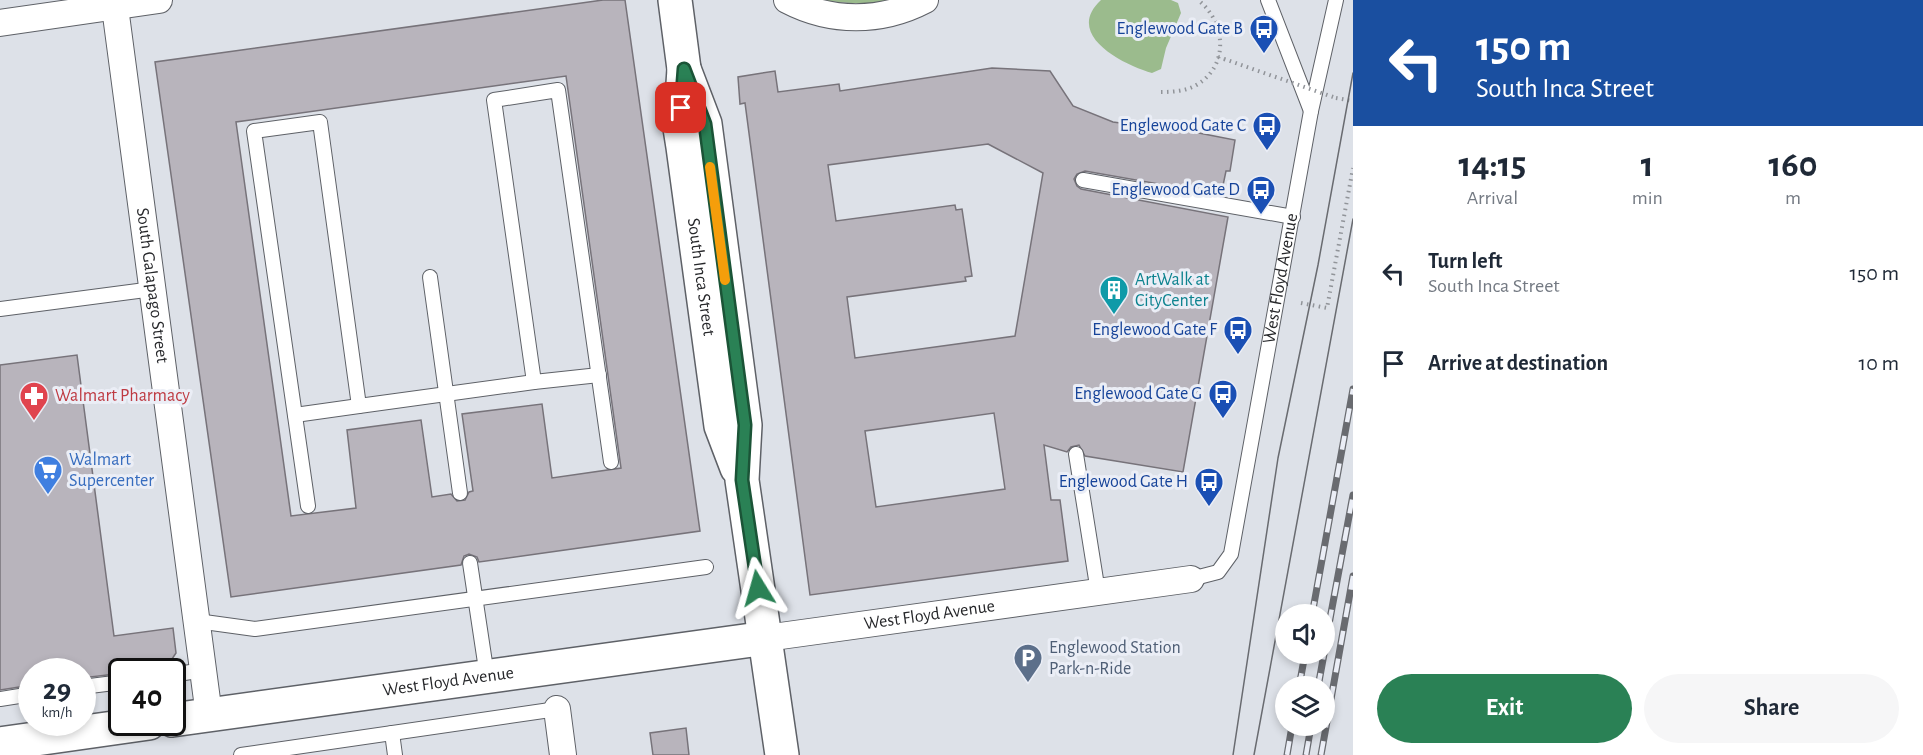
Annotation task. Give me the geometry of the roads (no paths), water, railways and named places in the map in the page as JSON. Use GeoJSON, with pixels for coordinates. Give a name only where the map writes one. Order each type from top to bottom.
{"type":"FeatureCollection","features":[{"type":"Feature","properties":{"kind":"street"},"geometry":{"type":"LineString","coordinates":[[0,23],[114,3],[159,0]]}},
{"type":"Feature","properties":{"kind":"street","name":"South Inca Street"},"geometry":{"type":"LineString","coordinates":[[675,0],[684,69],[705,124],[745,425],[742,480],[782,755]]}},
{"type":"Feature","properties":{"kind":"street"},"geometry":{"type":"LineString","coordinates":[[787,0],[807,10],[842,18],[878,16],[905,11],[925,0]]}},
{"type":"Feature","properties":{"kind":"street","name":"South Galapago Street"},"geometry":{"type":"LineString","coordinates":[[114,3],[209,715]]}},
{"type":"Feature","properties":{"kind":"street","name":"West Floyd Avenue"},"geometry":{"type":"LineString","coordinates":[[186,718],[1191,579]]}},
{"type":"Feature","properties":{"kind":"street"},"geometry":{"type":"LineString","coordinates":[[557,709],[562,755]]}},
{"type":"Feature","properties":{"kind":"street"},"geometry":{"type":"LineString","coordinates":[[0,744],[108,729]]}},
{"type":"Feature","properties":{"kind":"lane"},"geometry":{"type":"LineString","coordinates":[[1268,0],[1311,111]]}},
{"type":"Feature","properties":{"kind":"lane","name":"West Floyd Avenue"},"geometry":{"type":"LineString","coordinates":[[1191,579],[1213,575],[1226,564],[1231,554],[1311,111],[1336,0]]}},
{"type":"Feature","properties":{"kind":"lane"},"geometry":{"type":"LineString","coordinates":[[534,382],[494,100],[558,90],[611,462]]}},
{"type":"Feature","properties":{"kind":"lane"},"geometry":{"type":"LineString","coordinates":[[308,506],[254,131],[320,122],[359,406]]}},
{"type":"Feature","properties":{"kind":"lane"},"geometry":{"type":"LineString","coordinates":[[1083,180],[1293,217]]}},
{"type":"Feature","properties":{"kind":"lane"},"geometry":{"type":"LineString","coordinates":[[430,277],[460,493]]}},
{"type":"Feature","properties":{"kind":"lane"},"geometry":{"type":"LineString","coordinates":[[0,309],[153,290]]}},
{"type":"Feature","properties":{"kind":"lane"},"geometry":{"type":"LineString","coordinates":[[295,415],[599,375]]}},
{"type":"Feature","properties":{"kind":"lane"},"geometry":{"type":"LineString","coordinates":[[1076,454],[1098,592]]}},
{"type":"Feature","properties":{"kind":"lane"},"geometry":{"type":"LineString","coordinates":[[470,564],[487,676]]}},
{"type":"Feature","properties":{"kind":"lane"},"geometry":{"type":"LineString","coordinates":[[197,621],[255,629],[706,567]]}},
{"type":"Feature","properties":{"kind":"lane"},"geometry":{"type":"LineString","coordinates":[[186,673],[203,670]]}},
{"type":"Feature","properties":{"kind":"lane"},"geometry":{"type":"LineString","coordinates":[[0,699],[18,696]]}},
{"type":"Feature","properties":{"kind":"lane"},"geometry":{"type":"LineString","coordinates":[[241,755],[557,709]]}},
{"type":"Feature","properties":{"kind":"lane"},"geometry":{"type":"LineString","coordinates":[[392,733],[395,755]]}},
{"type":"Feature","properties":{"kind":"tram line"},"geometry":{"type":"LineString","coordinates":[[1233,755],[1278,458],[1318,265],[1353,73]]}},
{"type":"Feature","properties":{"kind":"tram line"},"geometry":{"type":"LineString","coordinates":[[1254,755],[1353,219]]}},
{"type":"Feature","properties":{"kind":"railway"},"geometry":{"type":"LineString","coordinates":[[1314,604],[1353,389]]}},
{"type":"Feature","properties":{"kind":"railway"},"geometry":{"type":"LineString","coordinates":[[1333,604],[1353,495]]}},
{"type":"Feature","properties":{"kind":"railway"},"geometry":{"type":"LineString","coordinates":[[1321,755],[1353,576]]}},
{"type":"Feature","properties":{"kind":"railway"},"geometry":{"type":"LineString","coordinates":[[1301,676],[1303,664]]}},
{"type":"Feature","properties":{"kind":"railway"},"geometry":{"type":"LineString","coordinates":[[1320,676],[1322,664]]}},
{"type":"Feature","properties":{"kind":"railway"},"geometry":{"type":"LineString","coordinates":[[1287,755],[1290,736]]}},
{"type":"Feature","properties":{"kind":"railway"},"geometry":{"type":"LineString","coordinates":[[1306,755],[1309,736]]}},
{"type":"Feature","properties":{"kind":"place","name":"Englewood Gate B"},"geometry":{"type":"Point","coordinates":[1264,54]}},
{"type":"Feature","properties":{"kind":"place","name":"Englewood Gate C"},"geometry":{"type":"Point","coordinates":[1267,152]}},
{"type":"Feature","properties":{"kind":"place","name":"Englewood Gate D"},"geometry":{"type":"Point","coordinates":[1261,216]}},
{"type":"Feature","properties":{"kind":"place","name":"ArtWalk at CityCenter"},"geometry":{"type":"Point","coordinates":[1114,316]}},
{"type":"Feature","properties":{"kind":"place","name":"Englewood Gate F"},"geometry":{"type":"Point","coordinates":[1238,356]}},
{"type":"Feature","properties":{"kind":"place","name":"Englewood Gate G"},"geometry":{"type":"Point","coordinates":[1223,420]}},
{"type":"Feature","properties":{"kind":"place","name":"Walmart Pharmacy"},"geometry":{"type":"Point","coordinates":[34,422]}},
{"type":"Feature","properties":{"kind":"place","name":"Walmart Supercenter"},"geometry":{"type":"Point","coordinates":[48,496]}},
{"type":"Feature","properties":{"kind":"place","name":"Englewood Gate H"},"geometry":{"type":"Point","coordinates":[1209,508]}},
{"type":"Feature","properties":{"kind":"place","name":"Englewood Station Park-n-Ride"},"geometry":{"type":"Point","coordinates":[1028,684]}}]}
